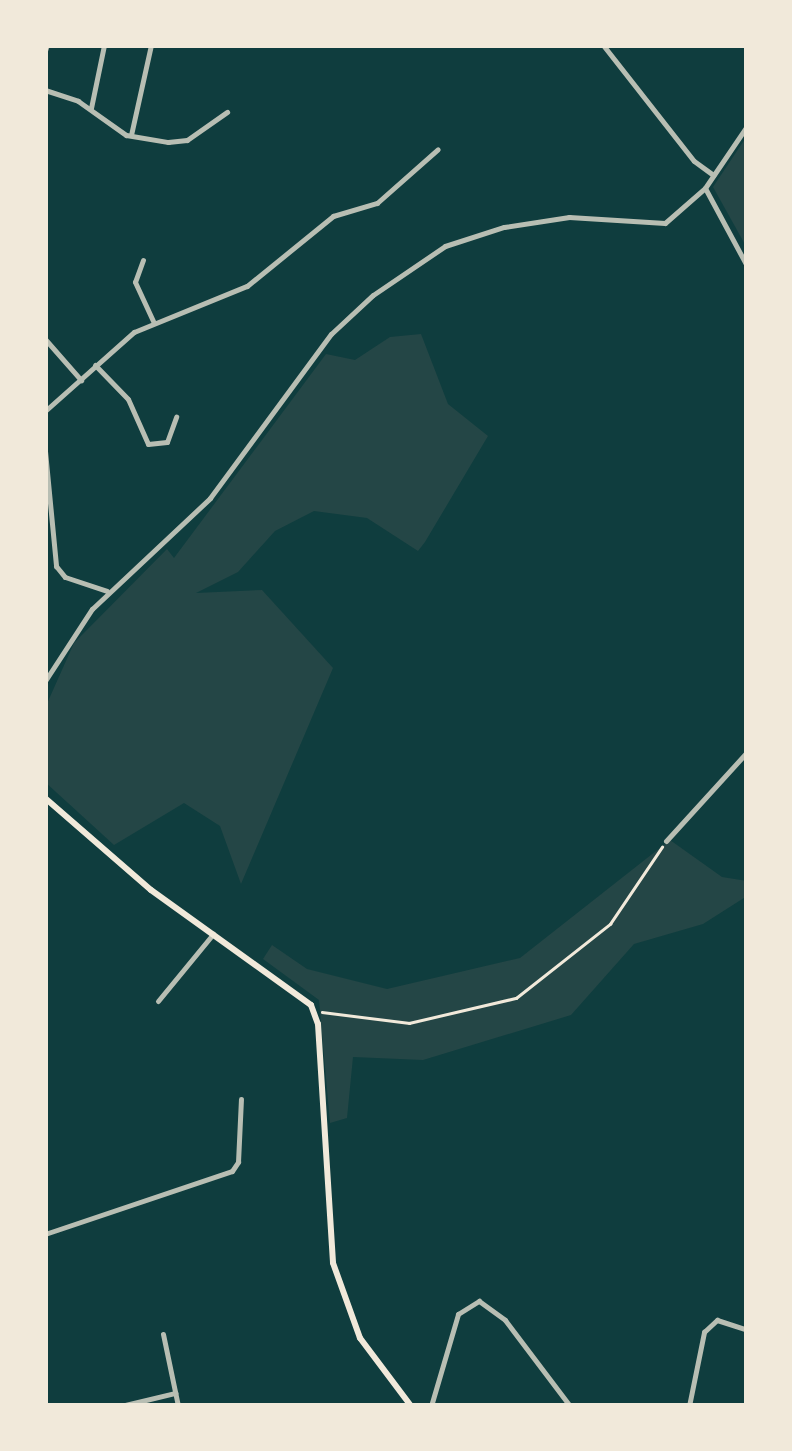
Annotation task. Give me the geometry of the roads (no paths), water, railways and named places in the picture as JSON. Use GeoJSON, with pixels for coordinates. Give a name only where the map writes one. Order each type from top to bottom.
{"type":"FeatureCollection","features":[{"type":"Feature","properties":{"kind":"main road"},"geometry":{"type":"LineString","coordinates":[[45,798],[212,934],[300,995],[316,1014],[333,1262],[360,1338],[411,1406]]}},
{"type":"Feature","properties":{"kind":"street"},"geometry":{"type":"LineString","coordinates":[[91,108],[104,45]]}},
{"type":"Feature","properties":{"kind":"street"},"geometry":{"type":"LineString","coordinates":[[131,136],[151,45]]}},
{"type":"Feature","properties":{"kind":"street"},"geometry":{"type":"LineString","coordinates":[[309,45],[318,45]]}},
{"type":"Feature","properties":{"kind":"street"},"geometry":{"type":"LineString","coordinates":[[603,45],[694,160],[714,175]]}},
{"type":"Feature","properties":{"kind":"street"},"geometry":{"type":"LineString","coordinates":[[45,90],[91,108],[131,136],[187,140],[227,112]]}},
{"type":"Feature","properties":{"kind":"street"},"geometry":{"type":"LineString","coordinates":[[45,680],[110,591],[210,498],[331,334],[418,264],[445,246],[504,227],[569,217],[665,223],[705,188],[747,126]]}},
{"type":"Feature","properties":{"kind":"street"},"geometry":{"type":"LineString","coordinates":[[45,411],[95,364],[154,322],[247,286],[332,216],[377,203],[438,149]]}},
{"type":"Feature","properties":{"kind":"street"},"geometry":{"type":"LineString","coordinates":[[705,188],[747,266]]}},
{"type":"Feature","properties":{"kind":"street"},"geometry":{"type":"LineString","coordinates":[[143,260],[135,282],[154,322]]}},
{"type":"Feature","properties":{"kind":"street"},"geometry":{"type":"LineString","coordinates":[[45,339],[81,380]]}},
{"type":"Feature","properties":{"kind":"street"},"geometry":{"type":"LineString","coordinates":[[95,364],[128,400],[148,444],[167,442],[176,417]]}},
{"type":"Feature","properties":{"kind":"street"},"geometry":{"type":"LineString","coordinates":[[45,450],[56,566],[87,588],[110,591]]}},
{"type":"Feature","properties":{"kind":"street"},"geometry":{"type":"LineString","coordinates":[[666,840],[747,752]]}},
{"type":"Feature","properties":{"kind":"street"},"geometry":{"type":"LineString","coordinates":[[158,1000],[212,934]]}},
{"type":"Feature","properties":{"kind":"street"},"geometry":{"type":"LineString","coordinates":[[45,1234],[232,1171],[238,1162],[241,1099]]}},
{"type":"Feature","properties":{"kind":"street"},"geometry":{"type":"LineString","coordinates":[[431,1406],[458,1314],[479,1301],[505,1320],[570,1406]]}},
{"type":"Feature","properties":{"kind":"street"},"geometry":{"type":"LineString","coordinates":[[689,1406],[704,1332],[717,1320],[747,1330]]}},
{"type":"Feature","properties":{"kind":"street"},"geometry":{"type":"LineString","coordinates":[[163,1334],[178,1406]]}},
{"type":"Feature","properties":{"kind":"street"},"geometry":{"type":"LineString","coordinates":[[122,1406],[175,1393]]}}]}
